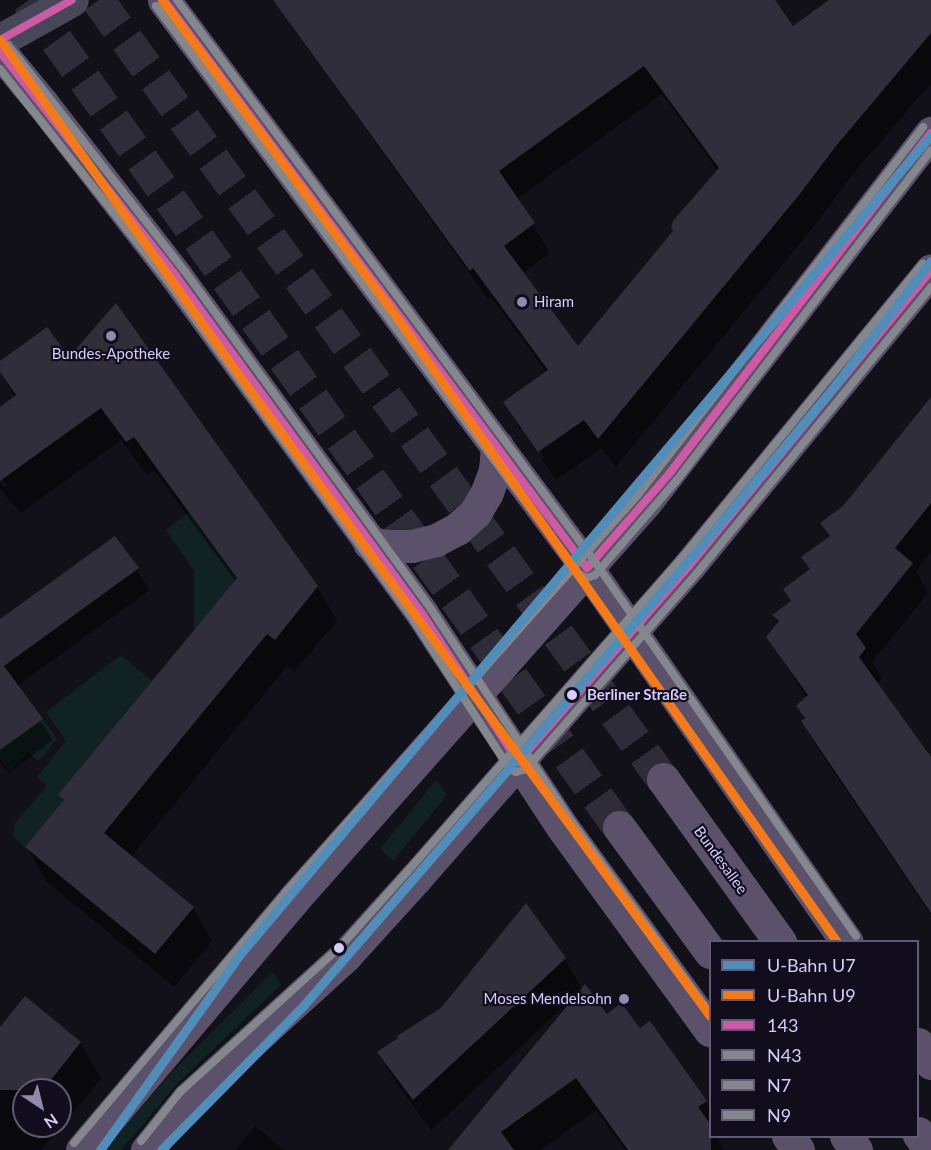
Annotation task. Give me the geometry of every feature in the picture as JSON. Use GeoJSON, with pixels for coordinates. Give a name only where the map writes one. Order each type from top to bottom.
{"type":"FeatureCollection","features":[{"type":"Feature","properties":{"kind":"main road"},"geometry":{"type":"LineString","coordinates":[[164,0],[632,630],[847,940]]}},
{"type":"Feature","properties":{"kind":"main road"},"geometry":{"type":"LineString","coordinates":[[0,52],[42,102],[176,276],[476,694],[518,762],[563,828],[709,1027]]}},
{"type":"Feature","properties":{"kind":"main road"},"geometry":{"type":"LineString","coordinates":[[82,1150],[285,909],[669,474],[931,133]]}},
{"type":"Feature","properties":{"kind":"main road"},"geometry":{"type":"LineString","coordinates":[[147,1150],[188,1099],[351,950],[689,566],[931,270]]}},
{"type":"Feature","properties":{"kind":"main road"},"geometry":{"type":"LineString","coordinates":[[369,543],[412,546],[436,540],[457,529],[475,513],[487,492],[495,470],[497,446]]}},
{"type":"Feature","properties":{"kind":"main road","name":"Bundesallee"},"geometry":{"type":"LineString","coordinates":[[663,779],[779,940]]}},
{"type":"Feature","properties":{"kind":"main road"},"geometry":{"type":"LineString","coordinates":[[619,827],[709,949]]}},
{"type":"Feature","properties":{"kind":"main road"},"geometry":{"type":"LineString","coordinates":[[919,1045],[931,1063]]}},
{"type":"Feature","properties":{"kind":"main road"},"geometry":{"type":"LineString","coordinates":[[919,1134],[930,1150]]}},
{"type":"Feature","properties":{"kind":"main road"},"geometry":{"type":"LineString","coordinates":[[789,1138],[798,1150]]}},
{"type":"Feature","properties":{"kind":"main road"},"geometry":{"type":"LineString","coordinates":[[847,1138],[856,1150]]}},
{"type":"Feature","properties":{"kind":"street"},"geometry":{"type":"LineString","coordinates":[[0,40],[72,0]]}},
{"type":"Feature","properties":{"kind":"shaded area"},"geometry":{"type":"Polygon","coordinates":[[[189,512],[237,578],[194,630],[194,571],[166,530],[189,512]]]}},
{"type":"Feature","properties":{"kind":"shaded area"},"geometry":{"type":"Polygon","coordinates":[[[121,655],[152,681],[59,795],[64,800],[25,847],[13,836],[15,823],[47,786],[37,777],[66,741],[46,712],[121,655]]]}},
{"type":"Feature","properties":{"kind":"shaded area"},"geometry":{"type":"Polygon","coordinates":[[[43,719],[57,739],[39,761],[28,752],[10,772],[0,759],[0,750],[43,719]]]}},
{"type":"Feature","properties":{"kind":"shaded area"},"geometry":{"type":"Polygon","coordinates":[[[436,780],[447,795],[393,861],[380,849],[436,780]]]}},
{"type":"Feature","properties":{"kind":"shaded area"},"geometry":{"type":"Polygon","coordinates":[[[273,972],[281,985],[180,1081],[121,1150],[104,1150],[171,1073],[273,972]]]}},
{"type":"Feature","properties":{"kind":"building"},"geometry":{"type":"Polygon","coordinates":[[[273,0],[775,0],[793,26],[829,0],[931,0],[931,33],[598,439],[584,420],[538,452],[503,402],[548,370],[473,268],[470,271],[273,0]],[[644,66],[499,171],[535,223],[504,246],[578,346],[673,231],[671,227],[673,221],[719,168],[644,66]]]}},
{"type":"Feature","properties":{"kind":"building"},"geometry":{"type":"Polygon","coordinates":[[[116,303],[318,586],[275,640],[267,634],[104,833],[194,907],[155,954],[25,847],[64,800],[58,795],[237,578],[134,437],[126,442],[101,408],[0,481],[0,407],[16,395],[0,372],[0,361],[47,327],[69,357],[116,303]]]}},
{"type":"Feature","properties":{"kind":"building"},"geometry":{"type":"Polygon","coordinates":[[[931,397],[931,503],[895,548],[913,563],[856,634],[866,648],[859,657],[931,757],[931,913],[801,721],[805,718],[796,706],[808,695],[766,637],[779,621],[772,615],[791,601],[783,589],[810,569],[801,557],[830,536],[820,523],[843,506],[931,397]]]}},
{"type":"Feature","properties":{"kind":"building"},"geometry":{"type":"Polygon","coordinates":[[[115,536],[139,568],[4,666],[43,719],[0,750],[0,619],[115,536]]]}},
{"type":"Feature","properties":{"kind":"building"},"geometry":{"type":"Polygon","coordinates":[[[526,903],[566,958],[413,1100],[377,1052],[398,1038],[397,1036],[441,1008],[526,903]]]}},
{"type":"Feature","properties":{"kind":"building"},"geometry":{"type":"Polygon","coordinates":[[[585,984],[607,1014],[621,1003],[640,1028],[650,1021],[707,1101],[698,1107],[709,1122],[711,1150],[628,1150],[576,1078],[501,1132],[514,1150],[448,1150],[585,984]]]}},
{"type":"Feature","properties":{"kind":"building"},"geometry":{"type":"Polygon","coordinates":[[[25,996],[81,1042],[52,1078],[12,1078],[12,1090],[0,1090],[0,1027],[25,996]]]}},
{"type":"Feature","properties":{"kind":"tunnel"},"geometry":{"type":"LineString","coordinates":[[28,0],[619,827]]}},
{"type":"Feature","properties":{"kind":"tunnel"},"geometry":{"type":"LineString","coordinates":[[98,0],[663,779]]}},
{"type":"Feature","properties":{"kind":"metro line","name":"U9"},"geometry":{"type":"LineString","coordinates":[[162,0],[390,308],[836,940]]}},
{"type":"Feature","properties":{"kind":"metro line","name":"U9"},"geometry":{"type":"LineString","coordinates":[[0,40],[249,389],[709,1015]]}},
{"type":"Feature","properties":{"kind":"metro line","name":"U7"},"geometry":{"type":"LineString","coordinates":[[100,1150],[241,953],[931,135]]}},
{"type":"Feature","properties":{"kind":"metro line","name":"U7"},"geometry":{"type":"LineString","coordinates":[[161,1150],[303,1006],[713,532],[829,393],[931,261]]}},
{"type":"Feature","properties":{"kind":"transit line","name":"143"},"geometry":{"type":"LineString","coordinates":[[0,40],[72,0]]}},
{"type":"Feature","properties":{"kind":"transit line","name":"143"},"geometry":{"type":"LineString","coordinates":[[164,0],[587,568],[669,474],[931,133]]}},
{"type":"Feature","properties":{"kind":"transit line","name":"N9"},"geometry":{"type":"LineString","coordinates":[[177,0],[595,562],[856,936]]}},
{"type":"Feature","properties":{"kind":"transit line","name":"N43"},"geometry":{"type":"LineString","coordinates":[[156,6],[579,574],[586,578],[595,575],[677,480],[931,150]]}},
{"type":"Feature","properties":{"kind":"transit line","name":"N9"},"geometry":{"type":"LineString","coordinates":[[8,45],[184,270],[431,609],[572,822],[709,1012]]}},
{"type":"Feature","properties":{"kind":"transit line","name":"143"},"geometry":{"type":"LineString","coordinates":[[0,52],[176,276],[423,615],[518,762],[689,566],[931,270]]}},
{"type":"Feature","properties":{"kind":"transit line","name":"N43"},"geometry":{"type":"LineString","coordinates":[[0,69],[168,282],[414,621],[509,768],[516,772],[526,769],[697,573],[931,287]]}},
{"type":"Feature","properties":{"kind":"transit line","name":"N7"},"geometry":{"type":"LineString","coordinates":[[74,1143],[285,893],[637,496],[923,127]]}},
{"type":"Feature","properties":{"kind":"transit line","name":"N7"},"geometry":{"type":"LineString","coordinates":[[141,1141],[180,1092],[339,948],[407,872],[681,559],[923,263]]}},
{"type":"Feature","properties":{"kind":"place","name":"Hiram"},"geometry":{"type":"Point","coordinates":[522,302]}},
{"type":"Feature","properties":{"kind":"place","name":"Bundes-Apotheke"},"geometry":{"type":"Point","coordinates":[111,336]}},
{"type":"Feature","properties":{"kind":"place","name":"Berliner Straße"},"geometry":{"type":"Point","coordinates":[572,695]}},
{"type":"Feature","properties":{"kind":"place","name":"Moses Mendelsohn"},"geometry":{"type":"Point","coordinates":[624,999]}}]}
